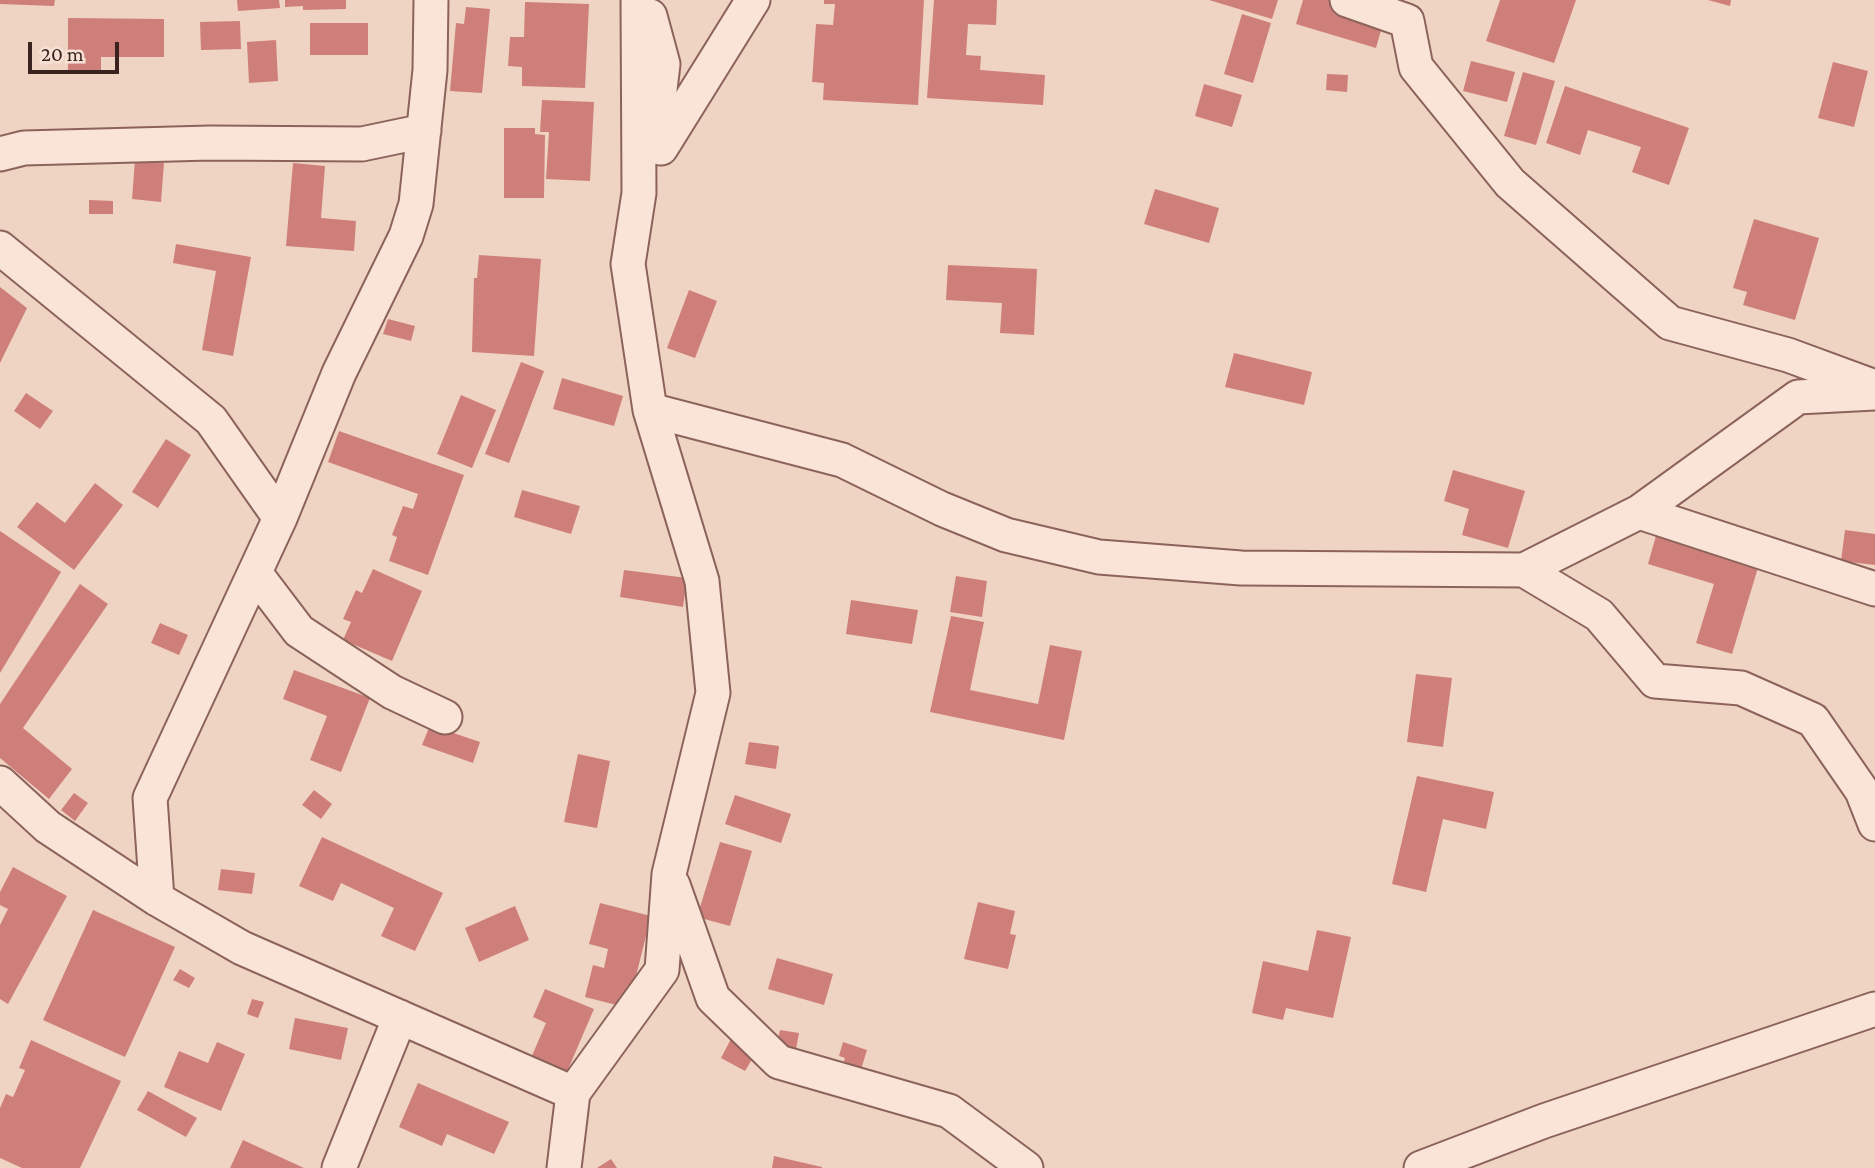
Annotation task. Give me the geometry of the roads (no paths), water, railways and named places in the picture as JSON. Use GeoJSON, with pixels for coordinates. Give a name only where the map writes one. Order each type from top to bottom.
{"type":"FeatureCollection","features":[{"type":"Feature","properties":{"kind":"street"},"geometry":{"type":"LineString","coordinates":[[157,899],[150,798],[281,517],[339,373],[406,236],[416,204],[430,70],[431,0]]}},
{"type":"Feature","properties":{"kind":"street"},"geometry":{"type":"LineString","coordinates":[[564,1168],[573,1093],[662,970],[669,874],[713,693],[702,581],[650,410],[628,264],[639,193],[638,0]]}},
{"type":"Feature","properties":{"kind":"street"},"geometry":{"type":"LineString","coordinates":[[645,0],[663,64],[658,106],[662,148],[753,0]]}},
{"type":"Feature","properties":{"kind":"street"},"geometry":{"type":"LineString","coordinates":[[1347,0],[1408,21],[1416,67],[1510,183],[1670,323],[1787,355],[1875,387]]}},
{"type":"Feature","properties":{"kind":"street"},"geometry":{"type":"LineString","coordinates":[[0,155],[24,148],[210,142],[362,144],[424,131]]}},
{"type":"Feature","properties":{"kind":"street"},"geometry":{"type":"LineString","coordinates":[[0,248],[211,420],[281,517]]}},
{"type":"Feature","properties":{"kind":"street"},"geometry":{"type":"LineString","coordinates":[[650,410],[842,460],[942,509],[1006,535],[1099,557],[1241,568],[1524,570],[1639,512],[1798,397],[1875,393]]}},
{"type":"Feature","properties":{"kind":"street"},"geometry":{"type":"LineString","coordinates":[[1639,512],[1875,589]]}},
{"type":"Feature","properties":{"kind":"street"},"geometry":{"type":"LineString","coordinates":[[1524,570],[1599,615],[1655,681],[1741,688],[1813,720],[1862,791],[1875,824]]}},
{"type":"Feature","properties":{"kind":"street"},"geometry":{"type":"LineString","coordinates":[[255,573],[299,631],[392,692],[444,717]]}},
{"type":"Feature","properties":{"kind":"street"},"geometry":{"type":"LineString","coordinates":[[0,783],[48,827],[157,899],[242,948],[573,1093]]}},
{"type":"Feature","properties":{"kind":"street"},"geometry":{"type":"LineString","coordinates":[[669,874],[713,998],[779,1062],[949,1111],[1026,1168]]}},
{"type":"Feature","properties":{"kind":"street"},"geometry":{"type":"LineString","coordinates":[[1421,1168],[1544,1121],[1875,1009]]}},
{"type":"Feature","properties":{"kind":"street"},"geometry":{"type":"LineString","coordinates":[[339,1168],[400,1017]]}}]}
